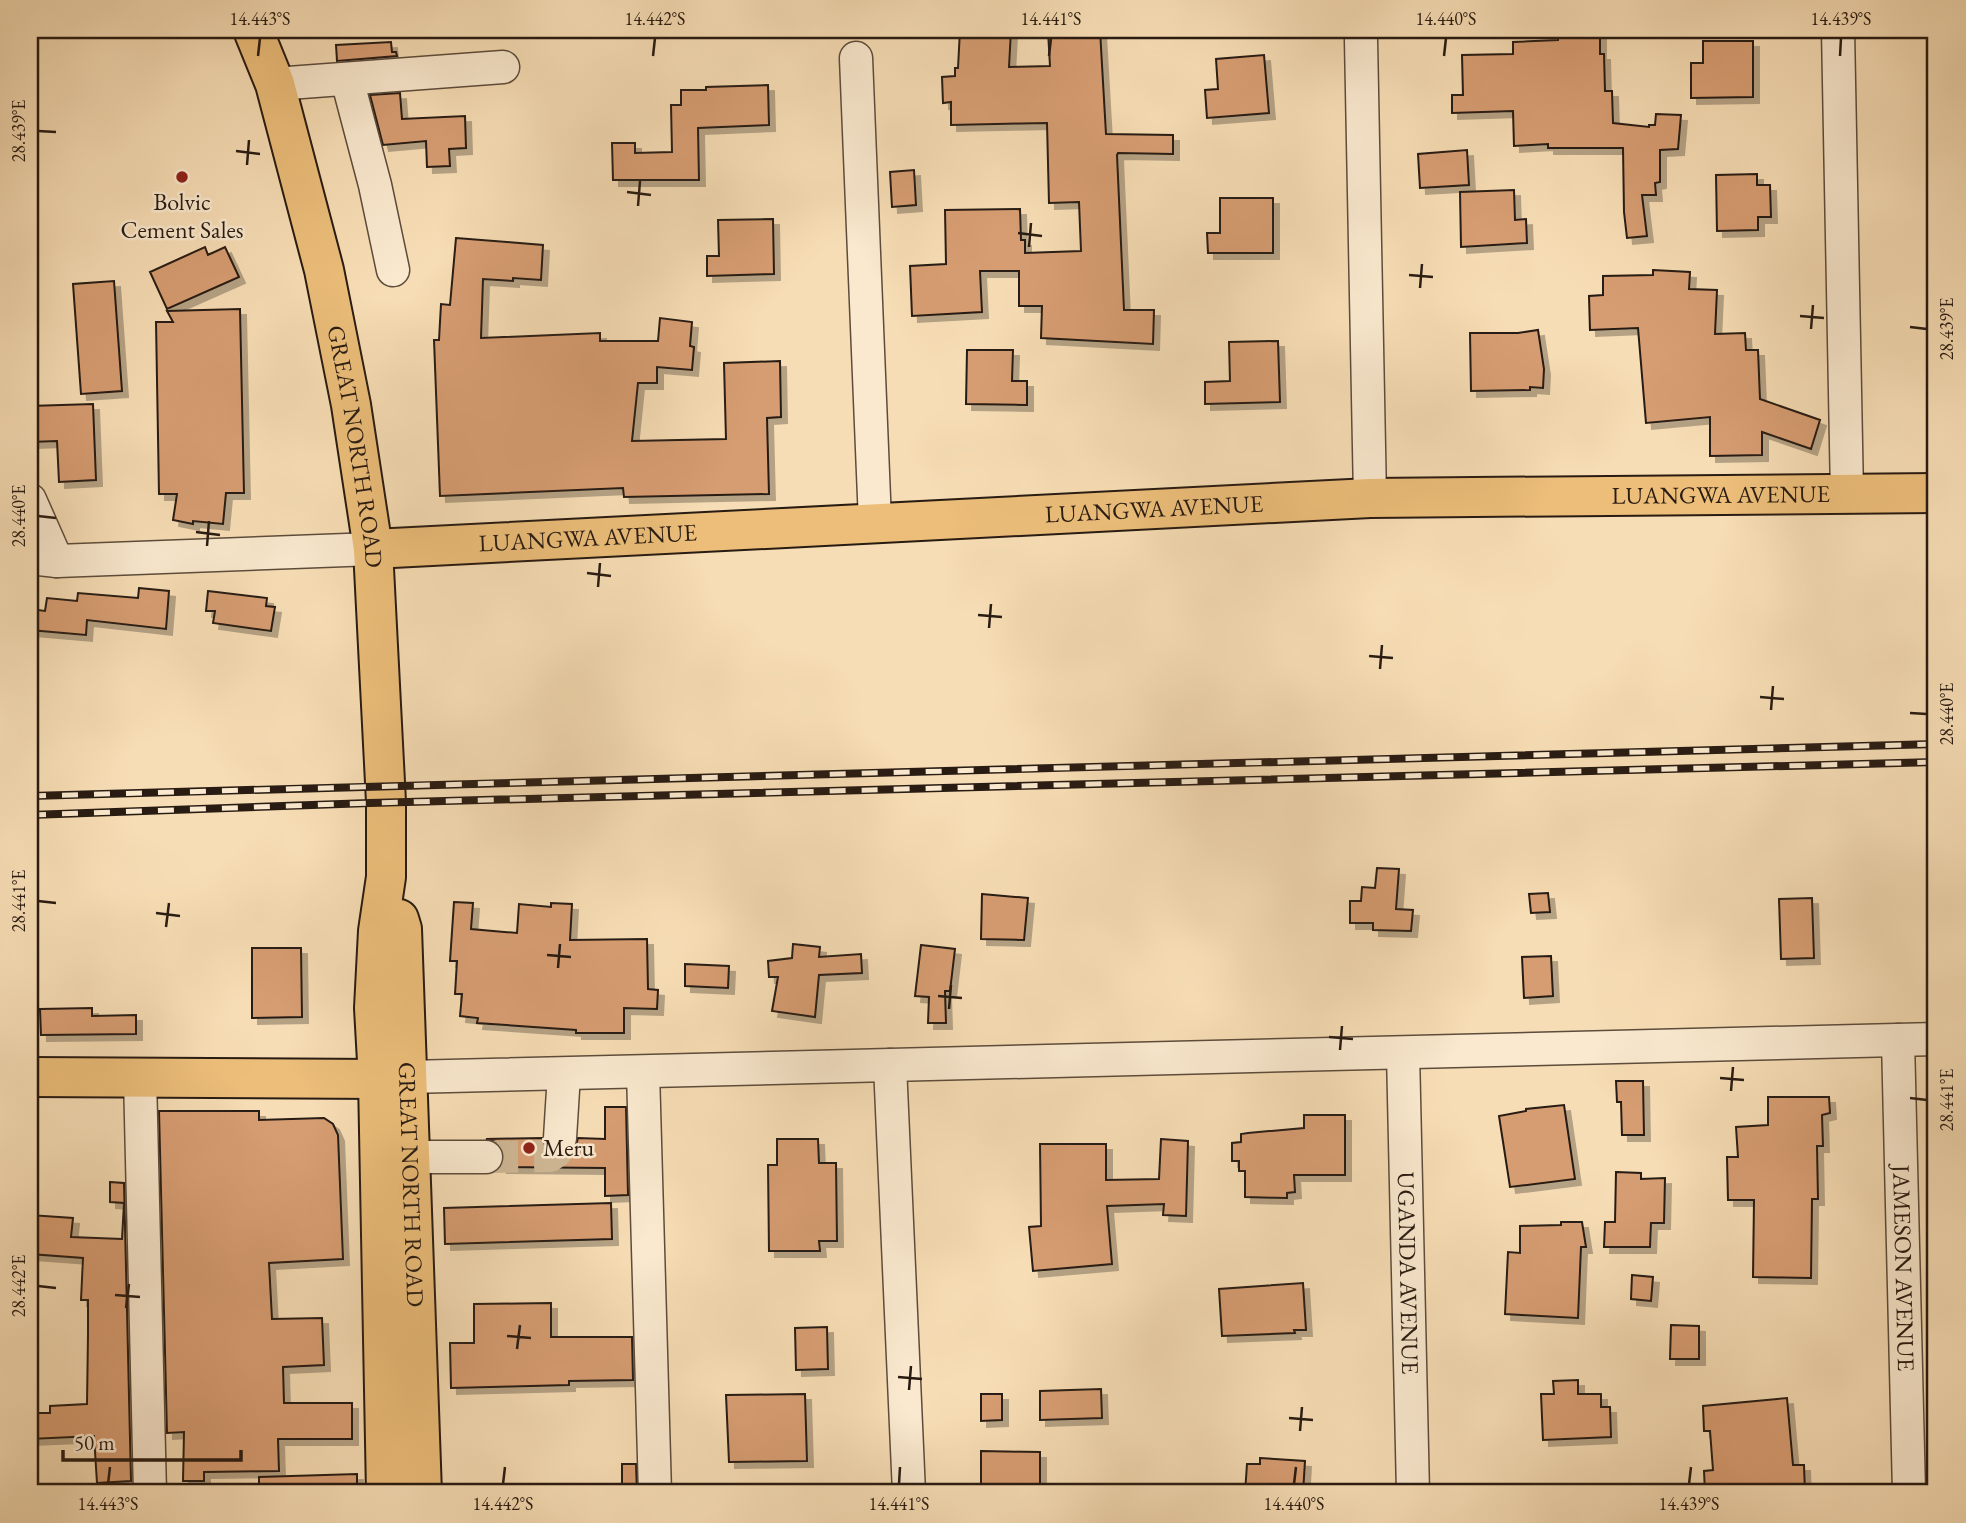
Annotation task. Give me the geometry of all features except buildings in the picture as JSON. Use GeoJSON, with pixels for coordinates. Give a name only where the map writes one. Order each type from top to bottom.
{"type":"FeatureCollection","features":[{"type":"Feature","properties":{"kind":"main road","name":"GREAT NORTH ROAD"},"geometry":{"type":"LineString","coordinates":[[253,30],[275,84],[324,270],[351,405],[373,550],[386,803],[386,877],[378,931],[374,1008],[411,1157],[422,1493]]}},
{"type":"Feature","properties":{"kind":"main road","name":"LUANGWA AVENUE"},"geometry":{"type":"LineString","coordinates":[[373,550],[1370,498],[1936,493]]}},
{"type":"Feature","properties":{"kind":"main road"},"geometry":{"type":"LineString","coordinates":[[31,1076],[393,1078]]}},
{"type":"Feature","properties":{"kind":"main road","name":"GREAT NORTH ROAD"},"geometry":{"type":"LineString","coordinates":[[386,1493],[393,1078]]}},
{"type":"Feature","properties":{"kind":"street"},"geometry":{"type":"LineString","coordinates":[[1838,30],[1847,495]]}},
{"type":"Feature","properties":{"kind":"street"},"geometry":{"type":"LineString","coordinates":[[1361,40],[1370,498]]}},
{"type":"Feature","properties":{"kind":"street"},"geometry":{"type":"LineString","coordinates":[[856,58],[875,522]]}},
{"type":"Feature","properties":{"kind":"street"},"geometry":{"type":"LineString","coordinates":[[275,84],[503,67]]}},
{"type":"Feature","properties":{"kind":"street"},"geometry":{"type":"LineString","coordinates":[[347,79],[393,270]]}},
{"type":"Feature","properties":{"kind":"street"},"geometry":{"type":"LineString","coordinates":[[30,500],[44,560],[373,550]]}},
{"type":"Feature","properties":{"kind":"street"},"geometry":{"type":"LineString","coordinates":[[393,1078],[1936,1039]]}},
{"type":"Feature","properties":{"kind":"street","name":"JAMESON AVENUE"},"geometry":{"type":"LineString","coordinates":[[1898,1040],[1909,1493]]}},
{"type":"Feature","properties":{"kind":"street","name":"UGANDA AVENUE"},"geometry":{"type":"LineString","coordinates":[[1403,1053],[1413,1493]]}},
{"type":"Feature","properties":{"kind":"street"},"geometry":{"type":"LineString","coordinates":[[890,1065],[909,1493]]}},
{"type":"Feature","properties":{"kind":"street"},"geometry":{"type":"LineString","coordinates":[[643,1072],[655,1493]]}},
{"type":"Feature","properties":{"kind":"street"},"geometry":{"type":"LineString","coordinates":[[560,1138],[564,1074]]}},
{"type":"Feature","properties":{"kind":"street"},"geometry":{"type":"LineString","coordinates":[[139,1077],[150,1493]]}},
{"type":"Feature","properties":{"kind":"street"},"geometry":{"type":"LineString","coordinates":[[411,1157],[486,1157]]}},
{"type":"Feature","properties":{"kind":"green space"},"geometry":{"type":"Polygon","coordinates":[[[368,30],[456,30],[371,38],[368,30]]]}},
{"type":"Feature","properties":{"kind":"tunnel"},"geometry":{"type":"LineString","coordinates":[[486,1157],[550,1156],[556,1152],[560,1138]]}},
{"type":"Feature","properties":{"kind":"railway"},"geometry":{"type":"LineString","coordinates":[[30,796],[1936,744]]}},
{"type":"Feature","properties":{"kind":"railway"},"geometry":{"type":"LineString","coordinates":[[30,815],[370,803],[1936,762]]}},
{"type":"Feature","properties":{"kind":"place","name":"Bolvic Cement Sales"},"geometry":{"type":"Point","coordinates":[182,177]}},
{"type":"Feature","properties":{"kind":"place","name":"Meru"},"geometry":{"type":"Point","coordinates":[529,1148]}}]}
